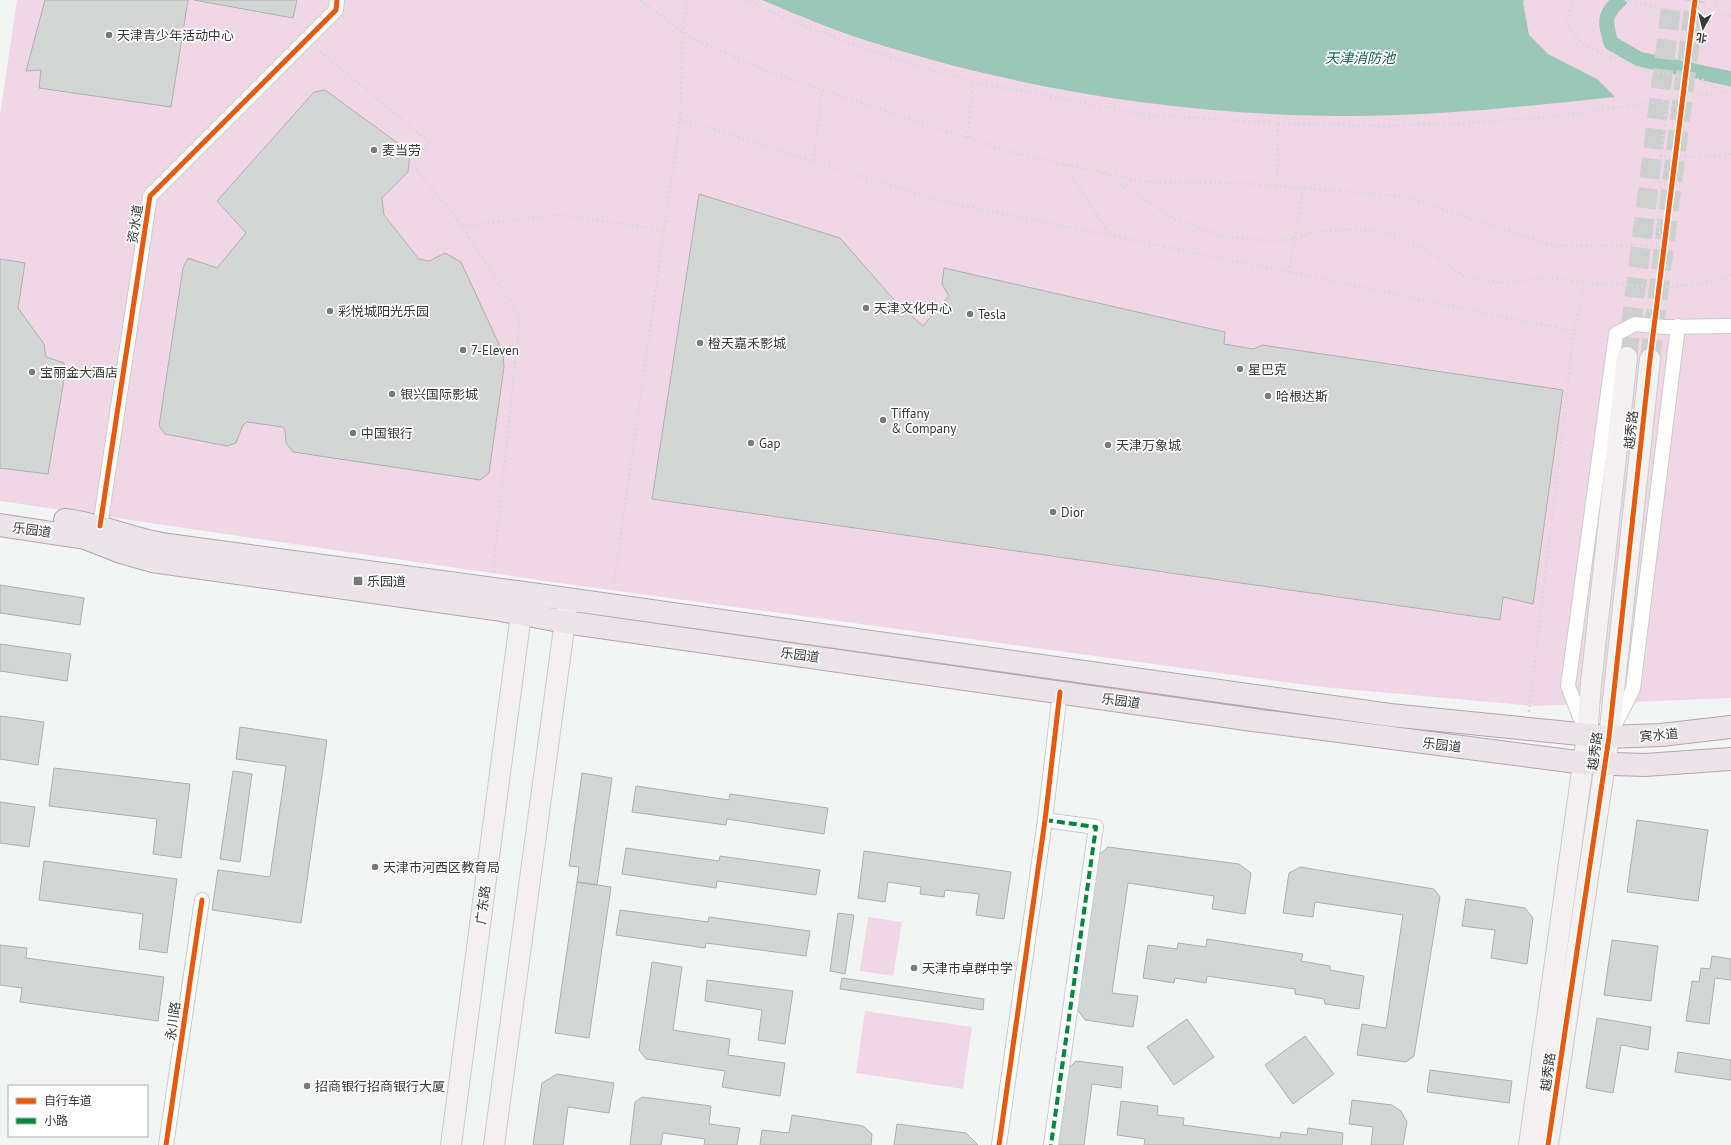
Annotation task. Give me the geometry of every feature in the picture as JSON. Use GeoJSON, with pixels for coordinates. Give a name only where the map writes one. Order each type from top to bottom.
{"type":"FeatureCollection","features":[{"type":"Feature","properties":{"kind":"main road","name":"乐园道"},"geometry":{"type":"LineString","coordinates":[[0,511],[100,526],[146,542],[168,546],[491,588],[1062,670],[1390,715],[1598,737]]}},
{"type":"Feature","properties":{"kind":"main road","name":"乐园道"},"geometry":{"type":"LineString","coordinates":[[0,525],[85,538],[121,552],[152,561],[495,609],[565,622],[1253,720],[1594,763]]}},
{"type":"Feature","properties":{"kind":"main road"},"geometry":{"type":"LineString","coordinates":[[1060,692],[1062,670]]}},
{"type":"Feature","properties":{"kind":"main road","name":"宾水道"},"geometry":{"type":"LineString","coordinates":[[1598,737],[1661,735],[1731,727]]}},
{"type":"Feature","properties":{"kind":"main road"},"geometry":{"type":"LineString","coordinates":[[1594,763],[1676,764],[1731,759]]}},
{"type":"Feature","properties":{"kind":"street","name":"资水道"},"geometry":{"type":"LineString","coordinates":[[100,526],[150,196],[336,10],[337,0]]}},
{"type":"Feature","properties":{"kind":"street"},"geometry":{"type":"LineString","coordinates":[[1677,327],[1633,689],[1598,737],[1568,686],[1616,334],[1635,324],[1677,327],[1731,333]]}},
{"type":"Feature","properties":{"kind":"street"},"geometry":{"type":"LineString","coordinates":[[1677,327],[1731,326]]}},
{"type":"Feature","properties":{"kind":"street","name":"越秀路"},"geometry":{"type":"LineString","coordinates":[[1598,737],[1592,676],[1627,357]]}},
{"type":"Feature","properties":{"kind":"street","name":"越秀路"},"geometry":{"type":"LineString","coordinates":[[1529,1145],[1594,763],[1650,359]]}},
{"type":"Feature","properties":{"kind":"street","name":"广东路"},"geometry":{"type":"LineString","coordinates":[[451,1145],[524,593]]}},
{"type":"Feature","properties":{"kind":"street"},"geometry":{"type":"LineString","coordinates":[[494,1145],[568,599]]}},
{"type":"Feature","properties":{"kind":"street"},"geometry":{"type":"LineString","coordinates":[[998,1145],[1045,820],[1060,692]]}},
{"type":"Feature","properties":{"kind":"street","name":"越秀路"},"geometry":{"type":"LineString","coordinates":[[1548,1145],[1594,763]]}},
{"type":"Feature","properties":{"kind":"street"},"geometry":{"type":"LineString","coordinates":[[1045,820],[1096,827],[1051,1145]]}},
{"type":"Feature","properties":{"kind":"street","name":"永川路"},"geometry":{"type":"LineString","coordinates":[[166,1145],[202,900]]}},
{"type":"Feature","properties":{"kind":"path"},"geometry":{"type":"LineString","coordinates":[[640,0],[690,37],[764,70],[1014,153],[1146,182],[1238,183],[1401,196],[1556,246],[1658,245]]}},
{"type":"Feature","properties":{"kind":"path"},"geometry":{"type":"LineString","coordinates":[[611,606],[680,119],[683,32],[687,0]]}},
{"type":"Feature","properties":{"kind":"path"},"geometry":{"type":"LineString","coordinates":[[746,0],[793,22],[884,55],[973,82],[1149,115],[1278,123],[1379,126],[1464,123],[1558,116],[1667,102],[1731,91]]}},
{"type":"Feature","properties":{"kind":"path"},"geometry":{"type":"LineString","coordinates":[[1572,0],[1567,23],[1581,43],[1603,54],[1649,71],[1703,80],[1725,92]]}},
{"type":"Feature","properties":{"kind":"path"},"geometry":{"type":"LineString","coordinates":[[1625,0],[1657,7],[1731,16]]}},
{"type":"Feature","properties":{"kind":"path"},"geometry":{"type":"LineString","coordinates":[[1716,0],[1716,14]]}},
{"type":"Feature","properties":{"kind":"path"},"geometry":{"type":"LineString","coordinates":[[306,40],[429,142],[413,165],[462,226],[520,317],[491,588]]}},
{"type":"Feature","properties":{"kind":"path"},"geometry":{"type":"LineString","coordinates":[[968,138],[973,82]]}},
{"type":"Feature","properties":{"kind":"path"},"geometry":{"type":"LineString","coordinates":[[814,161],[822,90]]}},
{"type":"Feature","properties":{"kind":"path"},"geometry":{"type":"LineString","coordinates":[[1667,102],[1661,156],[1658,245],[1667,287]]}},
{"type":"Feature","properties":{"kind":"path"},"geometry":{"type":"LineString","coordinates":[[680,119],[933,199],[1574,331]]}},
{"type":"Feature","properties":{"kind":"path"},"geometry":{"type":"LineString","coordinates":[[1277,186],[1278,123]]}},
{"type":"Feature","properties":{"kind":"path"},"geometry":{"type":"LineString","coordinates":[[1661,156],[1699,157],[1731,154]]}},
{"type":"Feature","properties":{"kind":"path"},"geometry":{"type":"LineString","coordinates":[[1064,164],[1111,236]]}},
{"type":"Feature","properties":{"kind":"path"},"geometry":{"type":"LineString","coordinates":[[1101,172],[1176,220],[1223,236],[1269,241],[1295,239],[1313,232],[1354,228],[1389,233],[1427,250],[1465,277],[1504,283],[1548,277],[1585,282],[1667,287],[1705,283],[1731,275]]}},
{"type":"Feature","properties":{"kind":"path"},"geometry":{"type":"LineString","coordinates":[[1290,273],[1303,188]]}},
{"type":"Feature","properties":{"kind":"path"},"geometry":{"type":"LineString","coordinates":[[462,226],[561,215],[665,230]]}},
{"type":"Feature","properties":{"kind":"path"},"geometry":{"type":"LineString","coordinates":[[1527,730],[1574,331],[1585,282]]}},
{"type":"Feature","properties":{"kind":"shaded area","name":"天津文化中心"},"geometry":{"type":"Polygon","coordinates":[[[17,0],[1731,0],[1731,698],[1533,706],[1322,687],[545,581],[0,501],[0,115],[17,0]]]}},
{"type":"Feature","properties":{"kind":"shaded area"},"geometry":{"type":"Polygon","coordinates":[[[868,917],[902,922],[893,976],[860,971],[868,917]]]}},
{"type":"Feature","properties":{"kind":"shaded area"},"geometry":{"type":"Polygon","coordinates":[[[865,1011],[972,1027],[963,1089],[856,1073],[865,1011]]]}},
{"type":"Feature","properties":{"kind":"water","name":"天津消防池"},"geometry":{"type":"Polygon","coordinates":[[[762,0],[1524,0],[1523,2],[1529,35],[1548,54],[1597,79],[1615,97],[1484,110],[1386,116],[1293,115],[1234,112],[1175,106],[1116,99],[1058,89],[942,63],[853,36],[762,0]]]}},
{"type":"Feature","properties":{"kind":"building","name":"天津青少年活动中心"},"geometry":{"type":"Polygon","coordinates":[[[45,0],[188,0],[171,107],[39,88],[41,70],[26,71],[45,0]]]}},
{"type":"Feature","properties":{"kind":"building","name":"天津青少年活动中心"},"geometry":{"type":"Polygon","coordinates":[[[194,0],[297,0],[293,18],[194,0]]]}},
{"type":"Feature","properties":{"kind":"building","name":"彩悦城阳光乐园"},"geometry":{"type":"Polygon","coordinates":[[[325,90],[410,152],[408,172],[382,198],[384,215],[419,259],[429,261],[445,253],[461,262],[503,353],[504,367],[489,473],[480,480],[293,452],[286,443],[285,431],[283,427],[247,422],[243,425],[236,443],[227,446],[165,434],[159,426],[183,268],[188,258],[217,268],[246,233],[217,201],[314,92],[325,90]]]}},
{"type":"Feature","properties":{"kind":"building","name":"天津万象城"},"geometry":{"type":"Polygon","coordinates":[[[699,194],[840,238],[896,302],[923,326],[949,296],[942,284],[944,268],[1225,332],[1224,344],[1253,349],[1262,345],[1563,390],[1533,604],[1503,597],[1500,620],[652,499],[699,194]]]}},
{"type":"Feature","properties":{"kind":"building","name":"宝丽金大酒店"},"geometry":{"type":"Polygon","coordinates":[[[0,259],[25,263],[18,308],[44,344],[46,357],[64,363],[64,380],[48,474],[0,468],[0,259]]]}},
{"type":"Feature","properties":{"kind":"building"},"geometry":{"type":"Polygon","coordinates":[[[0,585],[84,598],[80,625],[0,613],[0,585]]]}},
{"type":"Feature","properties":{"kind":"building"},"geometry":{"type":"Polygon","coordinates":[[[0,644],[71,654],[67,681],[0,671],[0,644]]]}},
{"type":"Feature","properties":{"kind":"building"},"geometry":{"type":"Polygon","coordinates":[[[0,716],[44,722],[38,765],[0,759],[0,716]]]}},
{"type":"Feature","properties":{"kind":"building"},"geometry":{"type":"Polygon","coordinates":[[[240,727],[327,740],[301,923],[212,910],[218,870],[270,877],[286,766],[236,759],[240,727]]]}},
{"type":"Feature","properties":{"kind":"building"},"geometry":{"type":"Polygon","coordinates":[[[54,768],[190,784],[181,858],[153,854],[157,819],[49,806],[54,768]]]}},
{"type":"Feature","properties":{"kind":"building"},"geometry":{"type":"Polygon","coordinates":[[[233,771],[252,774],[240,862],[220,859],[233,771]]]}},
{"type":"Feature","properties":{"kind":"building"},"geometry":{"type":"Polygon","coordinates":[[[582,773],[612,778],[597,885],[577,882],[579,867],[569,866],[582,773]]]}},
{"type":"Feature","properties":{"kind":"building"},"geometry":{"type":"Polygon","coordinates":[[[636,786],[729,800],[730,794],[828,808],[824,834],[727,819],[726,825],[632,812],[636,786]]]}},
{"type":"Feature","properties":{"kind":"building"},"geometry":{"type":"Polygon","coordinates":[[[0,802],[35,807],[29,847],[0,843],[0,802]]]}},
{"type":"Feature","properties":{"kind":"building"},"geometry":{"type":"Polygon","coordinates":[[[1637,820],[1708,830],[1698,901],[1627,892],[1637,820]]]}},
{"type":"Feature","properties":{"kind":"building"},"geometry":{"type":"Polygon","coordinates":[[[1108,847],[1239,864],[1251,873],[1245,914],[1212,909],[1214,896],[1128,883],[1112,993],[1138,996],[1133,1027],[1085,1020],[1077,1009],[1098,856],[1108,847]]]}},
{"type":"Feature","properties":{"kind":"building"},"geometry":{"type":"Polygon","coordinates":[[[626,848],[719,861],[720,856],[820,870],[816,895],[717,881],[716,888],[622,874],[626,848]]]}},
{"type":"Feature","properties":{"kind":"building"},"geometry":{"type":"Polygon","coordinates":[[[864,851],[1011,872],[1004,919],[976,915],[979,894],[945,890],[944,897],[920,894],[921,887],[888,882],[885,902],[858,898],[864,851]]]}},
{"type":"Feature","properties":{"kind":"building"},"geometry":{"type":"Polygon","coordinates":[[[44,861],[177,879],[167,953],[139,949],[143,914],[39,900],[44,861]]]}},
{"type":"Feature","properties":{"kind":"building"},"geometry":{"type":"Polygon","coordinates":[[[1300,867],[1434,889],[1440,897],[1414,1056],[1406,1062],[1357,1055],[1362,1024],[1386,1028],[1403,915],[1315,902],[1313,917],[1283,913],[1289,873],[1300,867]]]}},
{"type":"Feature","properties":{"kind":"building"},"geometry":{"type":"Polygon","coordinates":[[[577,882],[611,887],[589,1038],[555,1033],[577,882]]]}},
{"type":"Feature","properties":{"kind":"building"},"geometry":{"type":"Polygon","coordinates":[[[1466,899],[1525,908],[1533,918],[1527,964],[1491,958],[1495,930],[1462,926],[1466,899]]]}},
{"type":"Feature","properties":{"kind":"building"},"geometry":{"type":"Polygon","coordinates":[[[620,910],[708,922],[709,917],[810,931],[806,956],[706,943],[705,948],[616,935],[620,910]]]}},
{"type":"Feature","properties":{"kind":"building"},"geometry":{"type":"Polygon","coordinates":[[[838,913],[854,915],[845,974],[830,971],[838,913]]]}},
{"type":"Feature","properties":{"kind":"building"},"geometry":{"type":"Polygon","coordinates":[[[1207,939],[1303,954],[1301,961],[1330,966],[1330,970],[1364,976],[1359,1009],[1325,1004],[1324,999],[1295,994],[1295,989],[1207,976],[1206,983],[1175,978],[1174,983],[1143,978],[1148,945],[1177,949],[1178,943],[1206,947],[1207,939]]]}},
{"type":"Feature","properties":{"kind":"building"},"geometry":{"type":"Polygon","coordinates":[[[1612,940],[1658,946],[1651,1001],[1604,995],[1612,940]]]}},
{"type":"Feature","properties":{"kind":"building"},"geometry":{"type":"Polygon","coordinates":[[[0,945],[27,948],[26,958],[164,977],[158,1021],[20,1002],[22,988],[0,985],[0,945]]]}},
{"type":"Feature","properties":{"kind":"building"},"geometry":{"type":"Polygon","coordinates":[[[1712,956],[1731,959],[1731,980],[1715,978],[1709,1024],[1686,1021],[1692,981],[1699,982],[1701,968],[1710,969],[1712,956]]]}},
{"type":"Feature","properties":{"kind":"building"},"geometry":{"type":"Polygon","coordinates":[[[652,962],[682,967],[673,1030],[730,1039],[728,1055],[785,1063],[780,1096],[722,1087],[725,1071],[646,1059],[639,1050],[652,962]]]}},
{"type":"Feature","properties":{"kind":"building"},"geometry":{"type":"Polygon","coordinates":[[[842,978],[984,999],[983,1010],[840,989],[842,978]]]}},
{"type":"Feature","properties":{"kind":"building"},"geometry":{"type":"Polygon","coordinates":[[[707,980],[793,991],[785,1044],[758,1040],[762,1010],[705,1001],[707,980]]]}},
{"type":"Feature","properties":{"kind":"building"},"geometry":{"type":"Polygon","coordinates":[[[1597,1018],[1651,1027],[1648,1050],[1621,1045],[1613,1093],[1586,1088],[1597,1018]]]}},
{"type":"Feature","properties":{"kind":"building"},"geometry":{"type":"Polygon","coordinates":[[[1187,1019],[1214,1057],[1174,1085],[1147,1047],[1187,1019]]]}},
{"type":"Feature","properties":{"kind":"building"},"geometry":{"type":"Polygon","coordinates":[[[1305,1036],[1334,1074],[1293,1104],[1265,1065],[1305,1036]]]}},
{"type":"Feature","properties":{"kind":"building"},"geometry":{"type":"Polygon","coordinates":[[[1678,1052],[1731,1060],[1731,1080],[1675,1072],[1678,1052]]]}},
{"type":"Feature","properties":{"kind":"building"},"geometry":{"type":"Polygon","coordinates":[[[1076,1061],[1123,1067],[1121,1088],[1092,1084],[1084,1145],[1057,1145],[1067,1070],[1076,1061]]]}},
{"type":"Feature","properties":{"kind":"building"},"geometry":{"type":"Polygon","coordinates":[[[1430,1070],[1512,1081],[1509,1103],[1427,1092],[1430,1070]]]}},
{"type":"Feature","properties":{"kind":"building"},"geometry":{"type":"Polygon","coordinates":[[[557,1074],[614,1083],[609,1113],[568,1107],[563,1145],[533,1145],[542,1083],[557,1074]]]}},
{"type":"Feature","properties":{"kind":"building"},"geometry":{"type":"Polygon","coordinates":[[[642,1097],[711,1106],[709,1124],[740,1128],[737,1145],[704,1145],[705,1139],[663,1133],[661,1145],[630,1145],[635,1102],[642,1097]]]}},
{"type":"Feature","properties":{"kind":"building"},"geometry":{"type":"Polygon","coordinates":[[[1352,1100],[1392,1105],[1401,1111],[1407,1122],[1403,1145],[1371,1145],[1373,1127],[1349,1124],[1352,1100]]]}},
{"type":"Feature","properties":{"kind":"building"},"geometry":{"type":"Polygon","coordinates":[[[1121,1101],[1158,1106],[1157,1115],[1184,1118],[1183,1125],[1280,1138],[1281,1132],[1307,1135],[1308,1128],[1343,1133],[1342,1145],[1144,1145],[1145,1139],[1117,1135],[1121,1101]]]}},
{"type":"Feature","properties":{"kind":"building"},"geometry":{"type":"Polygon","coordinates":[[[792,1115],[863,1126],[872,1134],[871,1145],[760,1145],[762,1130],[789,1133],[792,1115]]]}},
{"type":"Feature","properties":{"kind":"building"},"geometry":{"type":"Polygon","coordinates":[[[897,1124],[966,1133],[978,1145],[894,1145],[897,1124]]]}},
{"type":"Feature","properties":{"kind":"waterway"},"geometry":{"type":"LineString","coordinates":[[1620,0],[1614,5],[1607,19],[1607,30],[1611,43],[1639,59],[1731,79]]}},
{"type":"Feature","properties":{"kind":"tunnel"},"geometry":{"type":"LineString","coordinates":[[1627,357],[1672,0]]}},
{"type":"Feature","properties":{"kind":"tunnel"},"geometry":{"type":"LineString","coordinates":[[1650,359],[1695,0]]}},
{"type":"Feature","properties":{"kind":"marked path"},"geometry":{"type":"LineString","coordinates":[[1045,820],[1096,827],[1051,1145]]}},
{"type":"Feature","properties":{"kind":"cycle path"},"geometry":{"type":"LineString","coordinates":[[100,526],[150,196],[336,10],[337,0]]}},
{"type":"Feature","properties":{"kind":"cycle path"},"geometry":{"type":"LineString","coordinates":[[1548,1145],[1609,737],[1650,359],[1695,0]]}},
{"type":"Feature","properties":{"kind":"cycle path"},"geometry":{"type":"LineString","coordinates":[[999,1145],[1045,820],[1060,692]]}},
{"type":"Feature","properties":{"kind":"cycle path"},"geometry":{"type":"LineString","coordinates":[[166,1145],[202,900]]}},
{"type":"Feature","properties":{"kind":"place","name":"天津青少年活动中心"},"geometry":{"type":"Point","coordinates":[109,35]}},
{"type":"Feature","properties":{"kind":"place","name":"麦当劳"},"geometry":{"type":"Point","coordinates":[374,150]}},
{"type":"Feature","properties":{"kind":"place","name":"天津文化中心"},"geometry":{"type":"Point","coordinates":[866,308]}},
{"type":"Feature","properties":{"kind":"place","name":"彩悦城阳光乐园"},"geometry":{"type":"Point","coordinates":[330,311]}},
{"type":"Feature","properties":{"kind":"place","name":"Tesla"},"geometry":{"type":"Point","coordinates":[970,314]}},
{"type":"Feature","properties":{"kind":"place","name":"橙天嘉禾影城"},"geometry":{"type":"Point","coordinates":[700,343]}},
{"type":"Feature","properties":{"kind":"place","name":"7-Eleven"},"geometry":{"type":"Point","coordinates":[463,350]}},
{"type":"Feature","properties":{"kind":"place","name":"星巴克"},"geometry":{"type":"Point","coordinates":[1240,369]}},
{"type":"Feature","properties":{"kind":"place","name":"宝丽金大酒店"},"geometry":{"type":"Point","coordinates":[32,372]}},
{"type":"Feature","properties":{"kind":"place","name":"银兴国际影城"},"geometry":{"type":"Point","coordinates":[392,394]}},
{"type":"Feature","properties":{"kind":"place","name":"哈根达斯"},"geometry":{"type":"Point","coordinates":[1268,396]}},
{"type":"Feature","properties":{"kind":"place","name":"Tiffany & Company"},"geometry":{"type":"Point","coordinates":[883,420]}},
{"type":"Feature","properties":{"kind":"place","name":"中国银行"},"geometry":{"type":"Point","coordinates":[353,433]}},
{"type":"Feature","properties":{"kind":"place","name":"Gap"},"geometry":{"type":"Point","coordinates":[751,443]}},
{"type":"Feature","properties":{"kind":"place","name":"天津万象城"},"geometry":{"type":"Point","coordinates":[1108,445]}},
{"type":"Feature","properties":{"kind":"place","name":"Dior"},"geometry":{"type":"Point","coordinates":[1053,512]}},
{"type":"Feature","properties":{"kind":"place","name":"乐园道"},"geometry":{"type":"Point","coordinates":[358,581]}},
{"type":"Feature","properties":{"kind":"place","name":"天津市河西区教育局"},"geometry":{"type":"Point","coordinates":[375,867]}},
{"type":"Feature","properties":{"kind":"place","name":"天津市卓群中学"},"geometry":{"type":"Point","coordinates":[914,968]}},
{"type":"Feature","properties":{"kind":"place","name":"招商银行招商银行大厦"},"geometry":{"type":"Point","coordinates":[307,1086]}}]}
